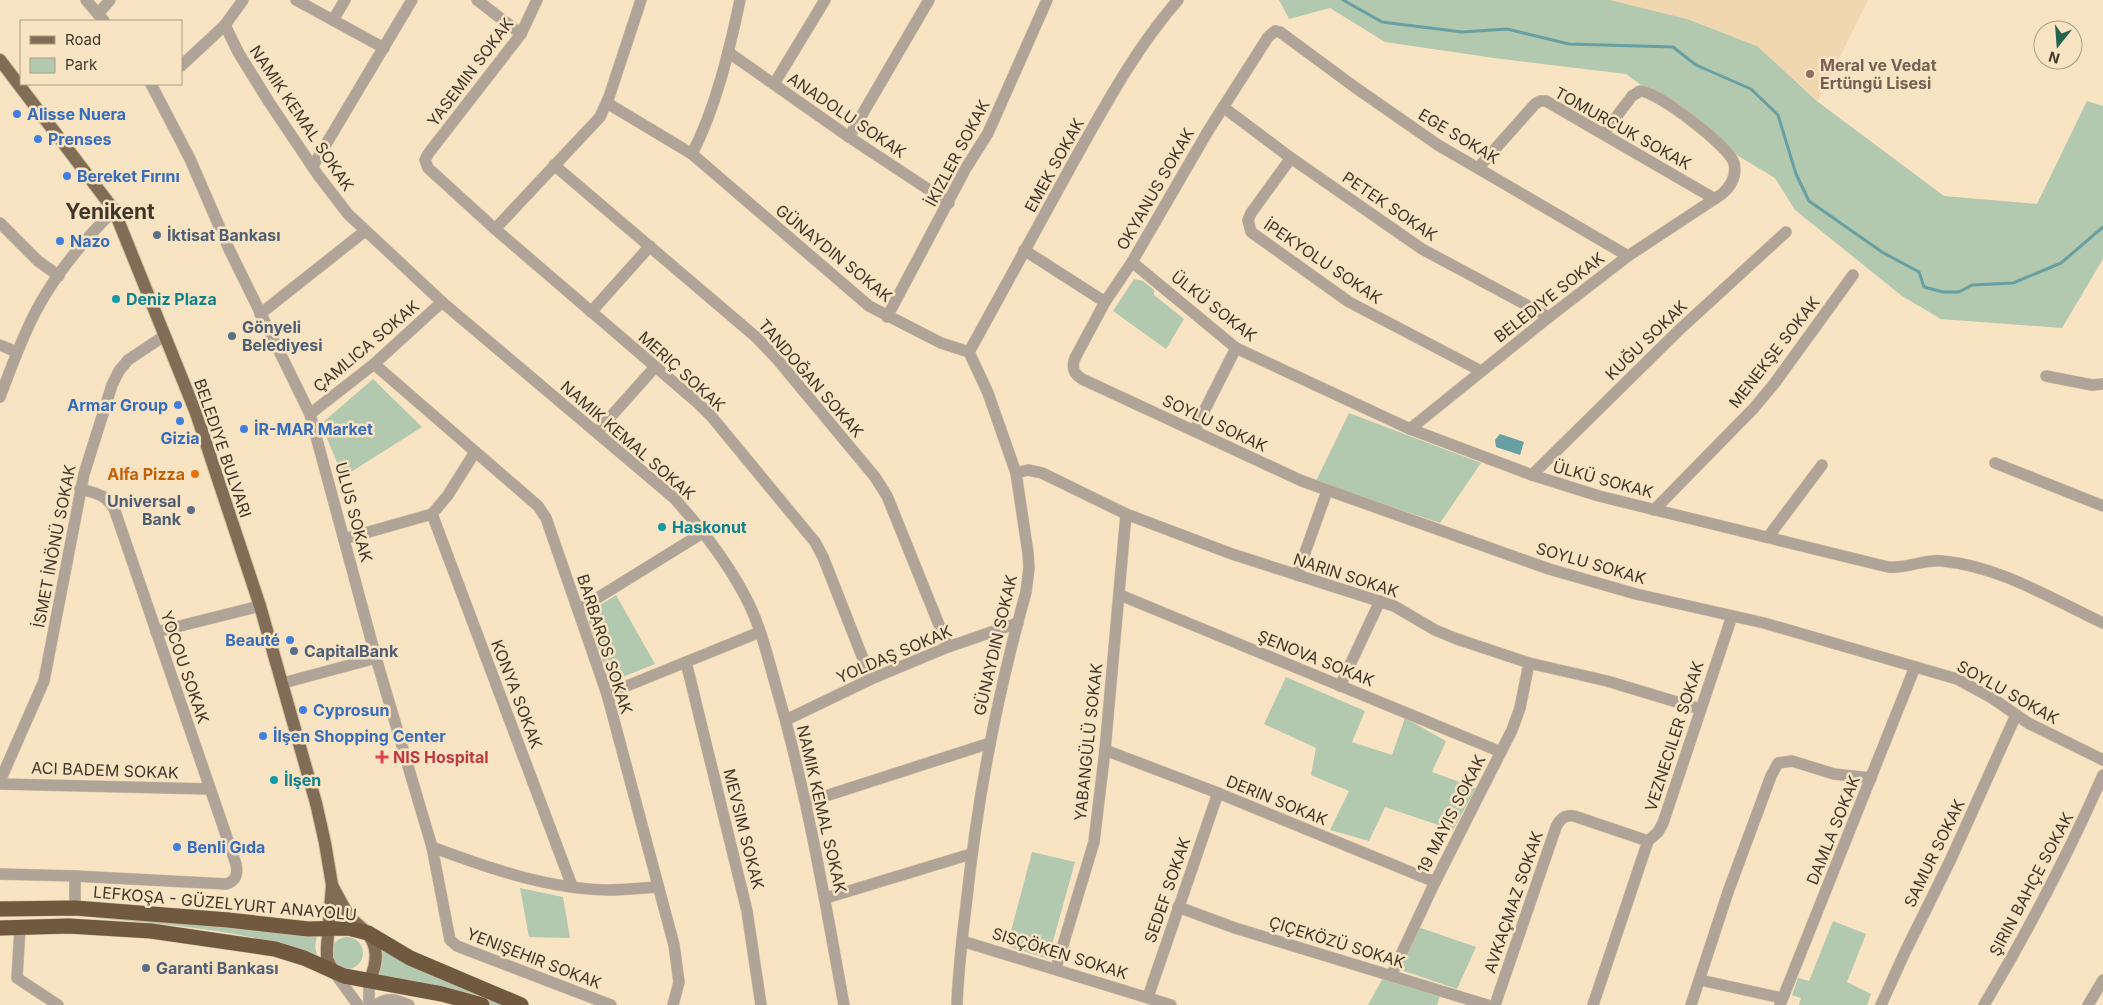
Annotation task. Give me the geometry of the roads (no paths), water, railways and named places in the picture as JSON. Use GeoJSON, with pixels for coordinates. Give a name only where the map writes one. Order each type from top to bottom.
{"type":"FeatureCollection","features":[{"type":"Feature","properties":{"kind":"highway","name":"LEFKOŞA - GÜZELYURT ANAYOLU"},"geometry":{"type":"LineString","coordinates":[[0,909],[75,908],[228,920],[308,929],[348,928],[368,933],[410,958],[521,1005]]}},
{"type":"Feature","properties":{"kind":"highway"},"geometry":{"type":"LineString","coordinates":[[0,928],[69,926],[124,929],[233,942],[275,949],[304,958],[344,976],[442,994],[482,1005]]}},
{"type":"Feature","properties":{"kind":"main road"},"geometry":{"type":"LineString","coordinates":[[0,60],[114,210],[196,413],[260,606],[318,811],[332,885],[327,959],[333,971]]}},
{"type":"Feature","properties":{"kind":"main road"},"geometry":{"type":"LineString","coordinates":[[332,885],[351,919],[368,933],[375,947],[377,957],[369,981]]}},
{"type":"Feature","properties":{"kind":"street"},"geometry":{"type":"LineString","coordinates":[[86,0],[101,18],[110,0]]}},
{"type":"Feature","properties":{"kind":"street"},"geometry":{"type":"LineString","coordinates":[[182,65],[225,25],[243,0]]}},
{"type":"Feature","properties":{"kind":"street"},"geometry":{"type":"LineString","coordinates":[[296,0],[384,48]]}},
{"type":"Feature","properties":{"kind":"street"},"geometry":{"type":"LineString","coordinates":[[333,20],[346,0]]}},
{"type":"Feature","properties":{"kind":"street"},"geometry":{"type":"LineString","coordinates":[[313,166],[412,0]]}},
{"type":"Feature","properties":{"kind":"street"},"geometry":{"type":"LineString","coordinates":[[477,0],[521,34]]}},
{"type":"Feature","properties":{"kind":"street","name":"YASEMIN SOKAK"},"geometry":{"type":"LineString","coordinates":[[425,160],[521,34],[537,0]]}},
{"type":"Feature","properties":{"kind":"street"},"geometry":{"type":"LineString","coordinates":[[495,229],[596,122],[607,103],[641,0]]}},
{"type":"Feature","properties":{"kind":"street"},"geometry":{"type":"LineString","coordinates":[[692,154],[700,138],[728,52],[740,0]]}},
{"type":"Feature","properties":{"kind":"street"},"geometry":{"type":"LineString","coordinates":[[774,84],[825,0]]}},
{"type":"Feature","properties":{"kind":"street"},"geometry":{"type":"LineString","coordinates":[[849,137],[929,0]]}},
{"type":"Feature","properties":{"kind":"street","name":"İKIZLER SOKAK"},"geometry":{"type":"LineString","coordinates":[[887,317],[966,168],[988,133],[1047,0]]}},
{"type":"Feature","properties":{"kind":"street","name":"EMEK SOKAK"},"geometry":{"type":"LineString","coordinates":[[970,352],[1024,250],[1119,81],[1155,26],[1178,0]]}},
{"type":"Feature","properties":{"kind":"street"},"geometry":{"type":"LineString","coordinates":[[225,25],[254,78],[338,202],[365,231],[442,302],[674,498],[704,532],[745,596],[760,632],[786,720],[807,802],[844,1005]]}},
{"type":"Feature","properties":{"kind":"street","name":"OKYANUS SOKAK"},"geometry":{"type":"LineString","coordinates":[[1076,375],[1073,368],[1074,362],[1105,302],[1132,262],[1223,107],[1269,35],[1275,31],[1280,32]]}},
{"type":"Feature","properties":{"kind":"street","name":"EGE SOKAK"},"geometry":{"type":"LineString","coordinates":[[1280,32],[1438,145],[1479,167],[1628,256]]}},
{"type":"Feature","properties":{"kind":"street","name":"ANADOLU SOKAK"},"geometry":{"type":"LineString","coordinates":[[728,52],[849,137],[949,203]]}},
{"type":"Feature","properties":{"kind":"street","name":"ULUS SOKAK"},"geometry":{"type":"LineString","coordinates":[[156,86],[260,314],[310,414],[376,658],[432,847],[449,938]]}},
{"type":"Feature","properties":{"kind":"street","name":"BELEDIYE SOKAK"},"geometry":{"type":"LineString","coordinates":[[1410,430],[1549,317],[1628,256],[1715,199],[1727,189],[1734,179],[1735,169],[1732,159],[1726,150],[1711,136],[1653,94],[1643,91],[1634,94],[1604,133]]}},
{"type":"Feature","properties":{"kind":"street","name":"TOMURCUK SOKAK"},"geometry":{"type":"LineString","coordinates":[[1479,167],[1534,104],[1540,101],[1549,102],[1715,199]]}},
{"type":"Feature","properties":{"kind":"street"},"geometry":{"type":"LineString","coordinates":[[607,103],[692,154],[857,296],[887,317],[940,343],[970,352],[988,393],[1016,473],[1029,568],[1026,592],[990,743],[971,854],[956,1005]]}},
{"type":"Feature","properties":{"kind":"street","name":"PETEK SOKAK"},"geometry":{"type":"LineString","coordinates":[[1223,107],[1291,158],[1422,249],[1549,317]]}},
{"type":"Feature","properties":{"kind":"street","name":"İPEKYOLU SOKAK"},"geometry":{"type":"LineString","coordinates":[[1291,158],[1249,217],[1248,225],[1251,232],[1349,302],[1481,371]]}},
{"type":"Feature","properties":{"kind":"street","name":"MERIÇ SOKAK"},"geometry":{"type":"LineString","coordinates":[[425,160],[428,168],[495,229],[704,410],[811,535],[823,557],[872,679]]}},
{"type":"Feature","properties":{"kind":"street","name":"TANDOĞAN SOKAK"},"geometry":{"type":"LineString","coordinates":[[554,165],[767,348],[880,484],[887,496],[948,647]]}},
{"type":"Feature","properties":{"kind":"street"},"geometry":{"type":"LineString","coordinates":[[0,398],[17,352],[37,309],[89,235],[114,210]]}},
{"type":"Feature","properties":{"kind":"street"},"geometry":{"type":"LineString","coordinates":[[0,223],[38,261],[59,276]]}},
{"type":"Feature","properties":{"kind":"street"},"geometry":{"type":"LineString","coordinates":[[260,314],[365,231]]}},
{"type":"Feature","properties":{"kind":"street","name":"KUĞU SOKAK"},"geometry":{"type":"LineString","coordinates":[[1532,476],[1678,331],[1786,232]]}},
{"type":"Feature","properties":{"kind":"street"},"geometry":{"type":"LineString","coordinates":[[591,312],[650,246]]}},
{"type":"Feature","properties":{"kind":"street"},"geometry":{"type":"LineString","coordinates":[[1024,250],[1105,302]]}},
{"type":"Feature","properties":{"kind":"street","name":"ÜLKÜ SOKAK"},"geometry":{"type":"LineString","coordinates":[[1132,262],[1236,348],[1410,430],[1532,476],[1598,496],[1888,567],[1903,567],[1928,561],[1957,564],[2015,581],[2103,623]]}},
{"type":"Feature","properties":{"kind":"street","name":"MENEKŞE SOKAK"},"geometry":{"type":"LineString","coordinates":[[1654,510],[1753,409],[1774,384],[1854,275]]}},
{"type":"Feature","properties":{"kind":"street"},"geometry":{"type":"LineString","coordinates":[[310,414],[374,364],[442,302]]}},
{"type":"Feature","properties":{"kind":"street","name":"İSMET İNÖNÜ SOKAK"},"geometry":{"type":"LineString","coordinates":[[0,782],[44,681],[80,489],[109,394],[119,371],[132,355],[164,336]]}},
{"type":"Feature","properties":{"kind":"street"},"geometry":{"type":"LineString","coordinates":[[0,345],[17,352]]}},
{"type":"Feature","properties":{"kind":"street"},"geometry":{"type":"LineString","coordinates":[[1194,431],[1236,348]]}},
{"type":"Feature","properties":{"kind":"street","name":"BARBAROS SOKAK"},"geometry":{"type":"LineString","coordinates":[[374,364],[542,512],[552,534],[607,694],[674,945],[679,974],[678,990],[673,1005]]}},
{"type":"Feature","properties":{"kind":"street"},"geometry":{"type":"LineString","coordinates":[[597,432],[655,367]]}},
{"type":"Feature","properties":{"kind":"street","name":"SOYLU SOKAK"},"geometry":{"type":"LineString","coordinates":[[1076,375],[1276,470],[1327,491],[1549,569],[1636,594],[1732,616],[1937,672],[1965,682],[2016,715],[2103,760]]}},
{"type":"Feature","properties":{"kind":"street"},"geometry":{"type":"LineString","coordinates":[[2046,376],[2092,385],[2103,384]]}},
{"type":"Feature","properties":{"kind":"street"},"geometry":{"type":"LineString","coordinates":[[344,539],[432,514],[448,494],[475,452]]}},
{"type":"Feature","properties":{"kind":"street"},"geometry":{"type":"LineString","coordinates":[[1995,463],[2103,506]]}},
{"type":"Feature","properties":{"kind":"street"},"geometry":{"type":"LineString","coordinates":[[1768,537],[1822,466]]}},
{"type":"Feature","properties":{"kind":"street","name":"NARIN SOKAK"},"geometry":{"type":"LineString","coordinates":[[1016,473],[1028,470],[1042,473],[1126,514],[1252,561],[1394,606],[1448,636],[1528,663],[1617,684],[1700,709]]}},
{"type":"Feature","properties":{"kind":"street","name":"YOCOU SOKAK"},"geometry":{"type":"LineString","coordinates":[[74,876],[226,884],[233,881],[236,876],[236,864],[113,508],[103,496],[80,489]]}},
{"type":"Feature","properties":{"kind":"street"},"geometry":{"type":"LineString","coordinates":[[1298,575],[1327,491]]}},
{"type":"Feature","properties":{"kind":"street","name":"KONYA SOKAK"},"geometry":{"type":"LineString","coordinates":[[432,514],[572,886]]}},
{"type":"Feature","properties":{"kind":"street","name":"YABANGÜLÜ SOKAK"},"geometry":{"type":"LineString","coordinates":[[1056,968],[1094,842],[1105,750],[1126,514]]}},
{"type":"Feature","properties":{"kind":"street"},"geometry":{"type":"LineString","coordinates":[[578,610],[704,532]]}},
{"type":"Feature","properties":{"kind":"street","name":"ŞENOVA SOKAK"},"geometry":{"type":"LineString","coordinates":[[1120,595],[1500,752]]}},
{"type":"Feature","properties":{"kind":"street"},"geometry":{"type":"LineString","coordinates":[[1340,686],[1380,601]]}},
{"type":"Feature","properties":{"kind":"street"},"geometry":{"type":"LineString","coordinates":[[156,632],[260,606]]}},
{"type":"Feature","properties":{"kind":"street","name":"VEZNECILER SOKAK"},"geometry":{"type":"LineString","coordinates":[[1593,1005],[1648,841],[1658,832],[1663,823],[1732,616]]}},
{"type":"Feature","properties":{"kind":"street","name":"YOLDAŞ SOKAK"},"geometry":{"type":"LineString","coordinates":[[786,720],[872,679],[948,647],[1018,623]]}},
{"type":"Feature","properties":{"kind":"street"},"geometry":{"type":"LineString","coordinates":[[607,694],[760,632]]}},
{"type":"Feature","properties":{"kind":"street"},"geometry":{"type":"LineString","coordinates":[[283,683],[376,658]]}},
{"type":"Feature","properties":{"kind":"street","name":"MEVSIM SOKAK"},"geometry":{"type":"LineString","coordinates":[[686,662],[747,911],[761,1005]]}},
{"type":"Feature","properties":{"kind":"street"},"geometry":{"type":"LineString","coordinates":[[1391,976],[1435,882],[1516,721],[1528,663]]}},
{"type":"Feature","properties":{"kind":"street","name":"DAMLA SOKAK"},"geometry":{"type":"LineString","coordinates":[[1781,1002],[1914,667]]}},
{"type":"Feature","properties":{"kind":"street","name":"SAMUR SOKAK"},"geometry":{"type":"LineString","coordinates":[[1881,1005],[1950,861],[2016,715]]}},
{"type":"Feature","properties":{"kind":"street"},"geometry":{"type":"LineString","coordinates":[[807,802],[990,743]]}},
{"type":"Feature","properties":{"kind":"street","name":"DERIN SOKAK"},"geometry":{"type":"LineString","coordinates":[[1105,750],[1218,793],[1435,882]]}},
{"type":"Feature","properties":{"kind":"street"},"geometry":{"type":"LineString","coordinates":[[1690,1005],[1700,980],[1728,892],[1771,776],[1778,764],[1792,761],[1834,774],[1871,778]]}},
{"type":"Feature","properties":{"kind":"street","name":"ŞIRIN BAHÇE SOKAK"},"geometry":{"type":"LineString","coordinates":[[1984,1005],[2030,925],[2076,837],[2103,775]]}},
{"type":"Feature","properties":{"kind":"street"},"geometry":{"type":"LineString","coordinates":[[0,782],[210,789]]}},
{"type":"Feature","properties":{"kind":"street","name":"SEDEF SOKAK"},"geometry":{"type":"LineString","coordinates":[[1148,997],[1218,793]]}},
{"type":"Feature","properties":{"kind":"street","name":"AVKAÇMAZ SOKAK"},"geometry":{"type":"LineString","coordinates":[[1495,1005],[1556,827],[1561,819],[1574,816],[1648,841]]}},
{"type":"Feature","properties":{"kind":"street"},"geometry":{"type":"LineString","coordinates":[[432,847],[506,872],[572,886],[608,890],[658,886]]}},
{"type":"Feature","properties":{"kind":"street"},"geometry":{"type":"LineString","coordinates":[[826,898],[971,854]]}},
{"type":"Feature","properties":{"kind":"street"},"geometry":{"type":"LineString","coordinates":[[0,874],[74,876],[75,908]]}},
{"type":"Feature","properties":{"kind":"street","name":"ÇIÇEKÖZÜ SOKAK"},"geometry":{"type":"LineString","coordinates":[[1178,907],[1235,928],[1487,1005]]}},
{"type":"Feature","properties":{"kind":"street"},"geometry":{"type":"LineString","coordinates":[[20,927],[18,978],[58,1005]]}},
{"type":"Feature","properties":{"kind":"street","name":"YENIŞEHIR SOKAK"},"geometry":{"type":"LineString","coordinates":[[449,938],[457,946],[611,1005]]}},
{"type":"Feature","properties":{"kind":"street","name":"SISÇÖKEN SOKAK"},"geometry":{"type":"LineString","coordinates":[[962,941],[1056,968],[1171,1005]]}},
{"type":"Feature","properties":{"kind":"street"},"geometry":{"type":"LineString","coordinates":[[333,971],[358,1005]]}},
{"type":"Feature","properties":{"kind":"street"},"geometry":{"type":"LineString","coordinates":[[1700,980],[1781,1002]]}},
{"type":"Feature","properties":{"kind":"street"},"geometry":{"type":"LineString","coordinates":[[2088,1005],[2103,980]]}},
{"type":"Feature","properties":{"kind":"street"},"geometry":{"type":"LineString","coordinates":[[369,981],[369,1005]]}},
{"type":"Feature","properties":{"kind":"street"},"geometry":{"type":"LineString","coordinates":[[376,1005],[383,1000],[391,999],[409,1005]]}},
{"type":"Feature","properties":{"kind":"water"},"geometry":{"type":"Polygon","coordinates":[[[1500,434],[1524,442],[1520,455],[1496,447],[1495,440],[1500,434]]]}},
{"type":"Feature","properties":{"kind":"waterway"},"geometry":{"type":"LineString","coordinates":[[1343,0],[1382,22],[1462,32],[1507,29],[1569,44],[1673,47],[1696,65],[1751,89],[1778,115],[1796,174],[1809,201],[1882,252],[1919,272],[1924,287],[1943,292],[1959,292],[1972,285],[2013,283],[2061,263],[2103,227]]}},
{"type":"Feature","properties":{"kind":"place","name":"Meral ve Vedat Ertüngü Lisesi"},"geometry":{"type":"Point","coordinates":[1810,74]}},
{"type":"Feature","properties":{"kind":"place","name":"Alisse Nuera"},"geometry":{"type":"Point","coordinates":[17,114]}},
{"type":"Feature","properties":{"kind":"place","name":"Prenses"},"geometry":{"type":"Point","coordinates":[38,139]}},
{"type":"Feature","properties":{"kind":"place","name":"Bereket Fırını"},"geometry":{"type":"Point","coordinates":[67,176]}},
{"type":"Feature","properties":{"kind":"place","name":"İktisat Bankası"},"geometry":{"type":"Point","coordinates":[157,235]}},
{"type":"Feature","properties":{"kind":"place","name":"Nazo"},"geometry":{"type":"Point","coordinates":[60,241]}},
{"type":"Feature","properties":{"kind":"place","name":"Deniz Plaza"},"geometry":{"type":"Point","coordinates":[116,299]}},
{"type":"Feature","properties":{"kind":"place","name":"Gönyeli Belediyesi"},"geometry":{"type":"Point","coordinates":[232,336]}},
{"type":"Feature","properties":{"kind":"place","name":"Armar Group"},"geometry":{"type":"Point","coordinates":[178,405]}},
{"type":"Feature","properties":{"kind":"place","name":"Gizia"},"geometry":{"type":"Point","coordinates":[180,421]}},
{"type":"Feature","properties":{"kind":"place","name":"İR-MAR Market"},"geometry":{"type":"Point","coordinates":[244,429]}},
{"type":"Feature","properties":{"kind":"place","name":"Alfa Pizza"},"geometry":{"type":"Point","coordinates":[195,474]}},
{"type":"Feature","properties":{"kind":"place","name":"Universal Bank"},"geometry":{"type":"Point","coordinates":[191,510]}},
{"type":"Feature","properties":{"kind":"place","name":"Haskonut"},"geometry":{"type":"Point","coordinates":[662,527]}},
{"type":"Feature","properties":{"kind":"place","name":"Beauté"},"geometry":{"type":"Point","coordinates":[290,640]}},
{"type":"Feature","properties":{"kind":"place","name":"CapitalBank"},"geometry":{"type":"Point","coordinates":[294,651]}},
{"type":"Feature","properties":{"kind":"place","name":"Cyprosun"},"geometry":{"type":"Point","coordinates":[303,710]}},
{"type":"Feature","properties":{"kind":"place","name":"İlşen Shopping Center"},"geometry":{"type":"Point","coordinates":[263,736]}},
{"type":"Feature","properties":{"kind":"place","name":"NIS Hospital"},"geometry":{"type":"Point","coordinates":[382,757]}},
{"type":"Feature","properties":{"kind":"place","name":"İlşen"},"geometry":{"type":"Point","coordinates":[274,780]}},
{"type":"Feature","properties":{"kind":"place","name":"Benli Gıda"},"geometry":{"type":"Point","coordinates":[177,847]}},
{"type":"Feature","properties":{"kind":"place","name":"Garanti Bankası"},"geometry":{"type":"Point","coordinates":[146,968]}},
{"type":"Feature","properties":{"kind":"district","name":"Yenikent"},"geometry":{"type":"Point","coordinates":[110,212]}}]}
